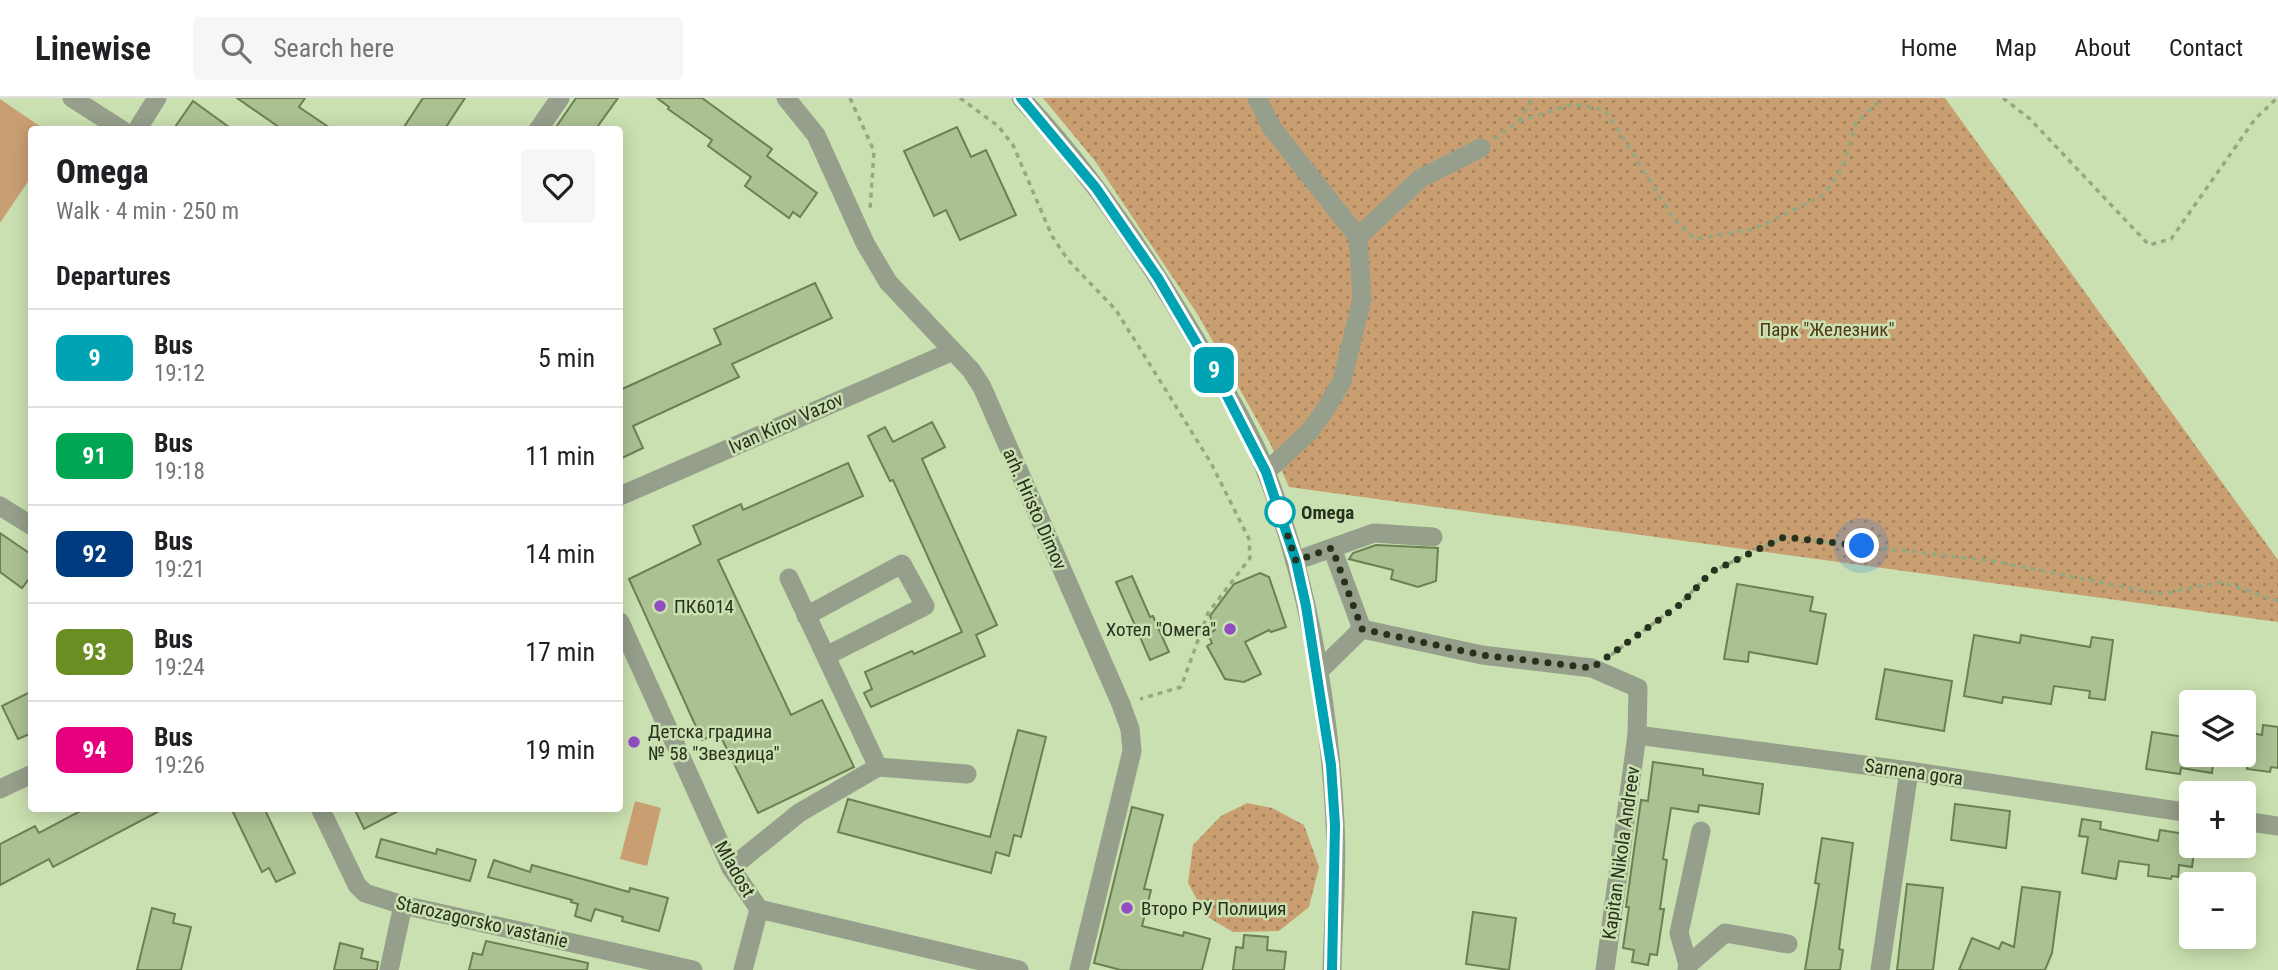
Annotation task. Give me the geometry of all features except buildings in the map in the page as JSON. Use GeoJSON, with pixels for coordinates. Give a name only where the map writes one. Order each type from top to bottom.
{"type":"FeatureCollection","features":[{"type":"Feature","properties":{"kind":"street"},"geometry":{"type":"LineString","coordinates":[[72,98],[116,126]]}},
{"type":"Feature","properties":{"kind":"street"},"geometry":{"type":"LineString","coordinates":[[140,126],[157,98]]}},
{"type":"Feature","properties":{"kind":"street"},"geometry":{"type":"LineString","coordinates":[[541,126],[559,98]]}},
{"type":"Feature","properties":{"kind":"street","name":"arh. Hristo Dimov"},"geometry":{"type":"LineString","coordinates":[[786,98],[816,135],[865,243],[888,282],[971,370],[982,387],[1130,729],[1132,751],[1079,970]]}},
{"type":"Feature","properties":{"kind":"street"},"geometry":{"type":"LineString","coordinates":[[1021,98],[1096,188],[1158,278],[1224,390],[1266,472],[1296,561],[1318,671],[1331,765],[1335,825],[1332,970]]}},
{"type":"Feature","properties":{"kind":"street"},"geometry":{"type":"LineString","coordinates":[[1256,98],[1272,128],[1358,237],[1362,299],[1342,381],[1310,430],[1266,472]]}},
{"type":"Feature","properties":{"kind":"street"},"geometry":{"type":"LineString","coordinates":[[1358,237],[1421,178],[1481,148]]}},
{"type":"Feature","properties":{"kind":"street","name":"Ivan Kirov Vazov"},"geometry":{"type":"LineString","coordinates":[[623,495],[953,351]]}},
{"type":"Feature","properties":{"kind":"street"},"geometry":{"type":"LineString","coordinates":[[0,506],[28,524]]}},
{"type":"Feature","properties":{"kind":"street"},"geometry":{"type":"LineString","coordinates":[[1296,561],[1374,534],[1433,537]]}},
{"type":"Feature","properties":{"kind":"street"},"geometry":{"type":"LineString","coordinates":[[1332,548],[1362,629]]}},
{"type":"Feature","properties":{"kind":"street"},"geometry":{"type":"LineString","coordinates":[[806,616],[902,564],[925,606],[826,656]]}},
{"type":"Feature","properties":{"kind":"street"},"geometry":{"type":"LineString","coordinates":[[789,579],[878,767]]}},
{"type":"Feature","properties":{"kind":"street","name":"Mladost"},"geometry":{"type":"LineString","coordinates":[[623,629],[731,868],[759,909],[1019,970]]}},
{"type":"Feature","properties":{"kind":"street"},"geometry":{"type":"LineString","coordinates":[[1318,671],[1362,629]]}},
{"type":"Feature","properties":{"kind":"street"},"geometry":{"type":"LineString","coordinates":[[1362,629],[1482,655],[1592,668]]}},
{"type":"Feature","properties":{"kind":"street","name":"Kapitan Nikola Andreev"},"geometry":{"type":"LineString","coordinates":[[1592,668],[1638,688],[1637,736],[1605,970]]}},
{"type":"Feature","properties":{"kind":"street","name":"Sarnena gora"},"geometry":{"type":"LineString","coordinates":[[1637,736],[1909,771],[2179,811]]}},
{"type":"Feature","properties":{"kind":"street"},"geometry":{"type":"LineString","coordinates":[[731,868],[799,813],[878,767],[967,774]]}},
{"type":"Feature","properties":{"kind":"street"},"geometry":{"type":"LineString","coordinates":[[1880,970],[1909,771]]}},
{"type":"Feature","properties":{"kind":"street"},"geometry":{"type":"LineString","coordinates":[[0,789],[28,776]]}},
{"type":"Feature","properties":{"kind":"street","name":"Starozagorsko vastanie"},"geometry":{"type":"LineString","coordinates":[[322,812],[357,885],[365,893],[403,905],[693,970]]}},
{"type":"Feature","properties":{"kind":"street"},"geometry":{"type":"LineString","coordinates":[[2256,823],[2278,826]]}},
{"type":"Feature","properties":{"kind":"street"},"geometry":{"type":"LineString","coordinates":[[1701,831],[1679,933],[1687,968],[1725,933],[1788,944]]}},
{"type":"Feature","properties":{"kind":"street"},"geometry":{"type":"LineString","coordinates":[[390,970],[403,905]]}},
{"type":"Feature","properties":{"kind":"street"},"geometry":{"type":"LineString","coordinates":[[743,970],[759,909]]}},
{"type":"Feature","properties":{"kind":"path"},"geometry":{"type":"LineString","coordinates":[[850,98],[873,151],[871,204],[865,243]]}},
{"type":"Feature","properties":{"kind":"path"},"geometry":{"type":"LineString","coordinates":[[960,98],[998,126],[1013,145],[1052,236],[1068,260],[1116,310],[1211,463],[1249,539],[1250,558],[1208,613],[1181,687],[1121,704]]}},
{"type":"Feature","properties":{"kind":"path"},"geometry":{"type":"LineString","coordinates":[[1519,121],[1533,98]]}},
{"type":"Feature","properties":{"kind":"path"},"geometry":{"type":"LineString","coordinates":[[1481,148],[1519,121],[1574,104],[1605,110],[1676,222],[1696,239],[1754,229],[1824,195],[1842,168],[1856,123],[1882,98]]}},
{"type":"Feature","properties":{"kind":"path"},"geometry":{"type":"LineString","coordinates":[[2003,98],[2030,119],[2149,245],[2171,239],[2255,120],[2277,98]]}},
{"type":"Feature","properties":{"kind":"path"},"geometry":{"type":"LineString","coordinates":[[1592,668],[1682,603],[1711,572],[1784,537],[1993,561],[2160,594],[2222,582],[2278,601]]}},
{"type":"Feature","properties":{"kind":"green space","name":"Парк \"Железник\""},"geometry":{"type":"Polygon","coordinates":[[[1043,98],[1945,98],[2278,560],[2278,622],[1289,487],[1270,443],[1198,315],[1095,161],[1043,98]]]}},
{"type":"Feature","properties":{"kind":"green space"},"geometry":{"type":"Polygon","coordinates":[[[0,99],[40,126],[28,126],[28,181],[0,223],[0,99]]]}},
{"type":"Feature","properties":{"kind":"green space"},"geometry":{"type":"Polygon","coordinates":[[[635,801],[661,808],[647,866],[620,859],[635,801]]]}},
{"type":"Feature","properties":{"kind":"green space"},"geometry":{"type":"Polygon","coordinates":[[[1247,803],[1272,808],[1304,825],[1319,867],[1309,907],[1279,931],[1233,932],[1206,916],[1188,883],[1193,845],[1221,816],[1247,803]]]}},
{"type":"Feature","properties":{"kind":"bus line","name":"9"},"geometry":{"type":"LineString","coordinates":[[1021,98],[1096,188],[1158,278],[1224,390],[1266,472],[1296,561],[1306,606],[1331,765],[1335,825],[1332,970]]}},
{"type":"Feature","properties":{"kind":"place","name":"Omega"},"geometry":{"type":"Point","coordinates":[1280,512]}},
{"type":"Feature","properties":{"kind":"place","name":"ПК6014"},"geometry":{"type":"Point","coordinates":[660,606]}},
{"type":"Feature","properties":{"kind":"place","name":"Хотел \"Омега\""},"geometry":{"type":"Point","coordinates":[1230,629]}},
{"type":"Feature","properties":{"kind":"place","name":"Детска градина № 58 \"Звездица\""},"geometry":{"type":"Point","coordinates":[634,742]}},
{"type":"Feature","properties":{"kind":"place","name":"Второ РУ Полиция"},"geometry":{"type":"Point","coordinates":[1127,908]}},
{"type":"Feature","properties":{"kind":"route"},"geometry":{"type":"LineString","coordinates":[[1280,512],[1296,561],[1332,548],[1362,629],[1482,655],[1592,668],[1682,603],[1711,572],[1784,537],[1862,546]]}}]}
